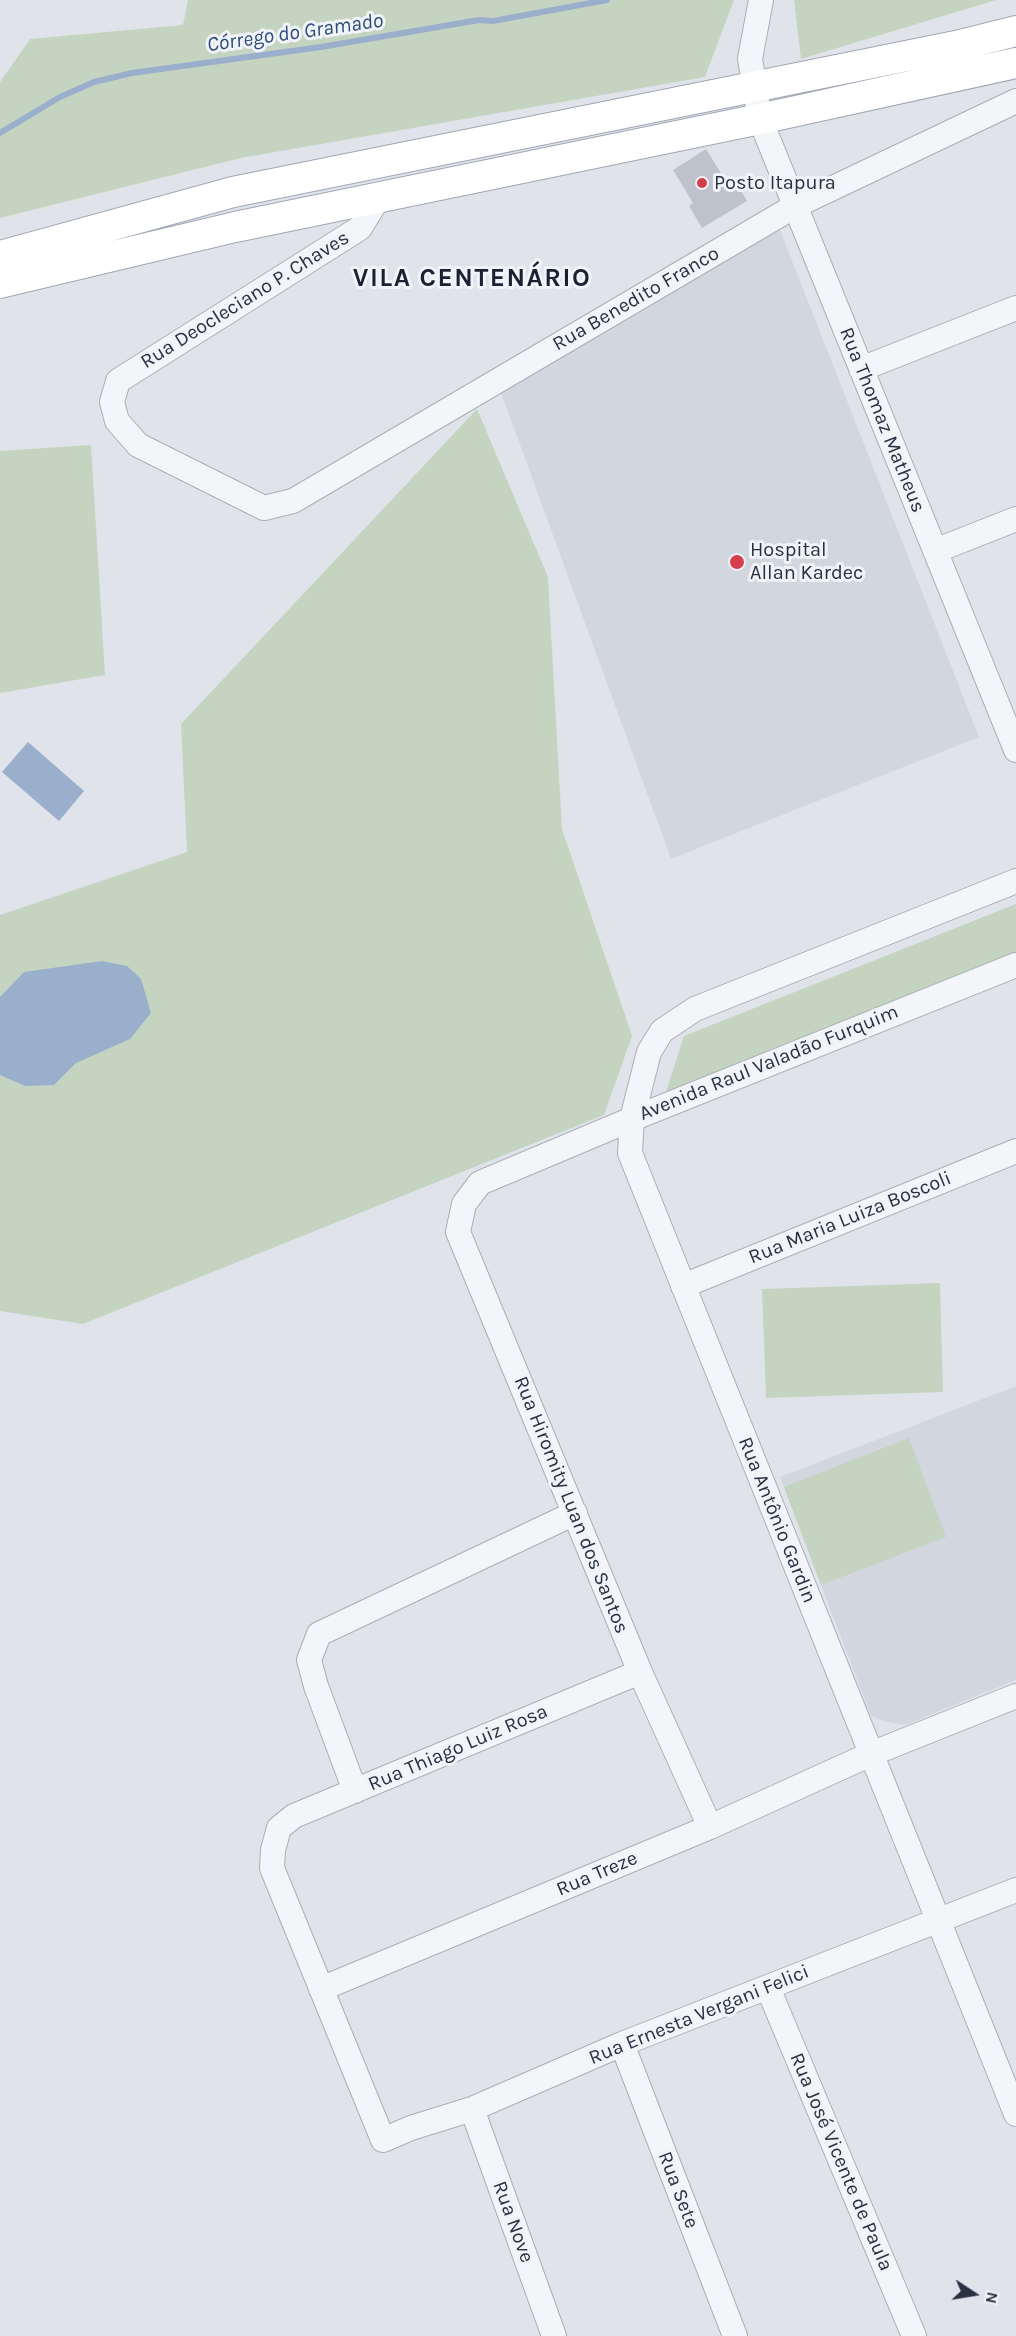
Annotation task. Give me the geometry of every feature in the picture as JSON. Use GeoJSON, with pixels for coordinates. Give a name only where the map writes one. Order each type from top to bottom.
{"type":"FeatureCollection","features":[{"type":"Feature","properties":{"kind":"main road"},"geometry":{"type":"LineString","coordinates":[[0,256],[233,192],[753,88],[956,46],[1016,31]]}},
{"type":"Feature","properties":{"kind":"main road"},"geometry":{"type":"LineString","coordinates":[[0,283],[235,226],[760,119],[1016,63]]}},
{"type":"Feature","properties":{"kind":"street","name":"Rua Thomaz Matheus"},"geometry":{"type":"LineString","coordinates":[[761,0],[750,59],[753,88],[760,119],[935,551],[1007,705],[1016,750]]}},
{"type":"Feature","properties":{"kind":"street","name":"Rua Benedito Franco"},"geometry":{"type":"LineString","coordinates":[[264,508],[293,501],[795,206],[1016,101]]}},
{"type":"Feature","properties":{"kind":"street","name":"Rua Deocleciano P. Chaves"},"geometry":{"type":"LineString","coordinates":[[264,508],[138,445],[117,421],[112,402],[118,381],[360,228],[379,197]]}},
{"type":"Feature","properties":{"kind":"street"},"geometry":{"type":"LineString","coordinates":[[861,369],[1016,308]]}},
{"type":"Feature","properties":{"kind":"street"},"geometry":{"type":"LineString","coordinates":[[935,551],[1016,519]]}},
{"type":"Feature","properties":{"kind":"street","name":"Avenida Raul Valadão Furquim"},"geometry":{"type":"LineString","coordinates":[[632,1119],[649,1052],[662,1031],[695,1009],[1016,880]]}},
{"type":"Feature","properties":{"kind":"street","name":"Avenida Raul Valadão Furquim"},"geometry":{"type":"LineString","coordinates":[[632,1119],[1016,965]]}},
{"type":"Feature","properties":{"kind":"street","name":"Rua Hiromity Luan dos Santos"},"geometry":{"type":"LineString","coordinates":[[632,1119],[480,1183],[464,1204],[458,1232],[640,1672],[710,1827]]}},
{"type":"Feature","properties":{"kind":"street","name":"Rua Antônio Gardin"},"geometry":{"type":"LineString","coordinates":[[632,1119],[630,1153],[1016,2114]]}},
{"type":"Feature","properties":{"kind":"street","name":"Rua Maria Luiza Boscoli"},"geometry":{"type":"LineString","coordinates":[[683,1286],[1016,1151]]}},
{"type":"Feature","properties":{"kind":"street"},"geometry":{"type":"LineString","coordinates":[[356,1791],[316,1686],[309,1660],[319,1634],[575,1513]]}},
{"type":"Feature","properties":{"kind":"street","name":"Rua Thiago Luiz Rosa"},"geometry":{"type":"LineString","coordinates":[[321,1989],[272,1868],[273,1850],[279,1828],[294,1816],[640,1672]]}},
{"type":"Feature","properties":{"kind":"street","name":"Rua Treze"},"geometry":{"type":"LineString","coordinates":[[321,1989],[710,1827],[871,1754],[1016,1696]]}},
{"type":"Feature","properties":{"kind":"street","name":"Rua Ernesta Vergani Felici"},"geometry":{"type":"LineString","coordinates":[[321,1989],[382,2140],[471,2109],[621,2044],[1016,1890]]}},
{"type":"Feature","properties":{"kind":"street","name":"Rua José Vicente de Paula"},"geometry":{"type":"LineString","coordinates":[[768,1988],[914,2336]]}},
{"type":"Feature","properties":{"kind":"street","name":"Rua Sete"},"geometry":{"type":"LineString","coordinates":[[621,2044],[735,2336]]}},
{"type":"Feature","properties":{"kind":"street","name":"Rua Nove"},"geometry":{"type":"LineString","coordinates":[[471,2109],[554,2336]]}},
{"type":"Feature","properties":{"kind":"shaded area","name":"Hospital Allan Kardec"},"geometry":{"type":"Polygon","coordinates":[[[780,230],[979,737],[671,859],[499,387],[780,230]]]}},
{"type":"Feature","properties":{"kind":"shaded area"},"geometry":{"type":"Polygon","coordinates":[[[1016,1386],[1016,1680],[905,1725],[871,1716],[780,1477],[1016,1386]]]}},
{"type":"Feature","properties":{"kind":"green space"},"geometry":{"type":"Polygon","coordinates":[[[188,0],[734,0],[705,77],[241,158],[0,218],[0,82],[30,39],[183,25],[188,0]]]}},
{"type":"Feature","properties":{"kind":"green space"},"geometry":{"type":"Polygon","coordinates":[[[794,0],[996,0],[801,59],[794,0]]]}},
{"type":"Feature","properties":{"kind":"green space"},"geometry":{"type":"Polygon","coordinates":[[[477,409],[548,577],[562,829],[632,1036],[604,1115],[83,1324],[0,1311],[0,915],[187,852],[181,724],[477,409]]]}},
{"type":"Feature","properties":{"kind":"green space"},"geometry":{"type":"Polygon","coordinates":[[[91,445],[105,675],[0,693],[0,451],[91,445]]]}},
{"type":"Feature","properties":{"kind":"green space"},"geometry":{"type":"Polygon","coordinates":[[[1016,904],[1016,953],[665,1095],[684,1036],[1016,904]]]}},
{"type":"Feature","properties":{"kind":"green space"},"geometry":{"type":"Polygon","coordinates":[[[940,1283],[943,1392],[766,1398],[762,1289],[940,1283]]]}},
{"type":"Feature","properties":{"kind":"green space"},"geometry":{"type":"Polygon","coordinates":[[[909,1438],[946,1537],[821,1585],[784,1487],[909,1438]]]}},
{"type":"Feature","properties":{"kind":"water"},"geometry":{"type":"Polygon","coordinates":[[[28,742],[84,791],[59,821],[2,772],[28,742]]]}},
{"type":"Feature","properties":{"kind":"water"},"geometry":{"type":"Polygon","coordinates":[[[102,961],[127,966],[141,979],[151,1013],[130,1039],[76,1063],[54,1085],[25,1086],[0,1075],[0,997],[24,972],[102,961]]]}},
{"type":"Feature","properties":{"kind":"building"},"geometry":{"type":"Polygon","coordinates":[[[706,149],[727,183],[734,179],[747,201],[702,228],[689,206],[693,203],[673,170],[706,149]]]}},
{"type":"Feature","properties":{"kind":"waterway","name":"Córrego do Gramado"},"geometry":{"type":"LineString","coordinates":[[0,133],[60,97],[94,82],[132,73],[321,47],[479,20],[493,21],[607,0]]}},
{"type":"Feature","properties":{"kind":"place","name":"Posto Itapura"},"geometry":{"type":"Point","coordinates":[702,183]}},
{"type":"Feature","properties":{"kind":"place","name":"Hospital Allan Kardec"},"geometry":{"type":"Point","coordinates":[737,562]}},
{"type":"Feature","properties":{"kind":"district","name":"VILA CENTENÁRIO"},"geometry":{"type":"Point","coordinates":[472,279]}}]}
